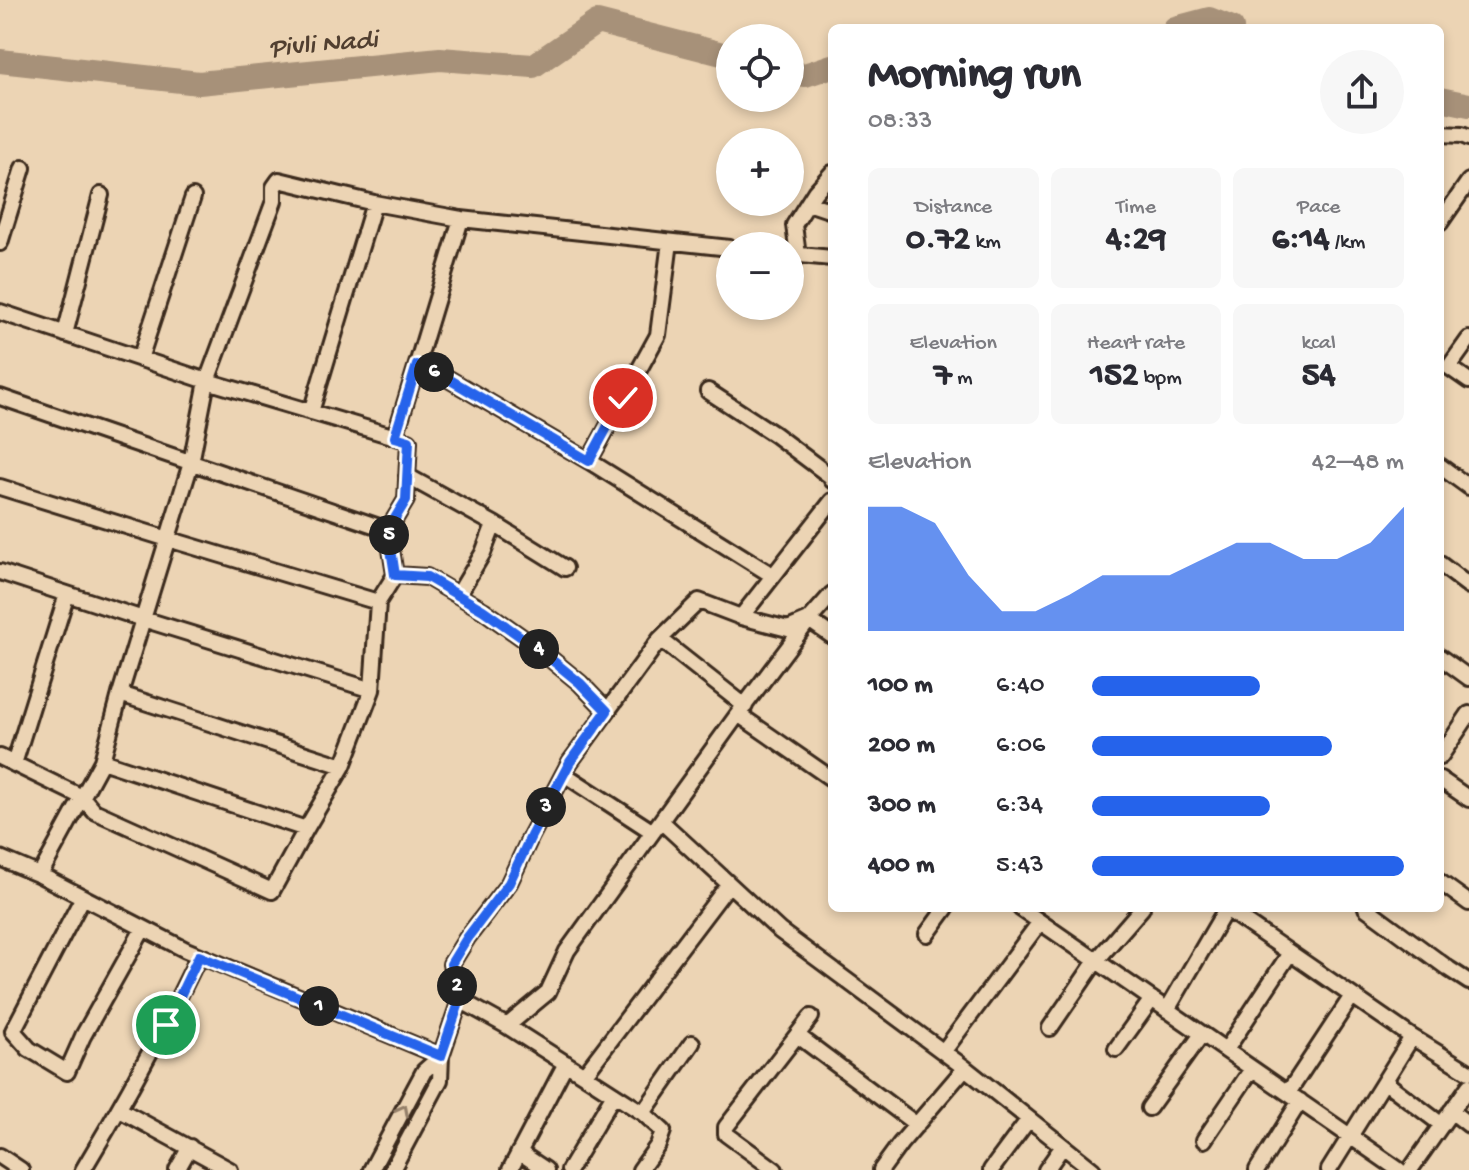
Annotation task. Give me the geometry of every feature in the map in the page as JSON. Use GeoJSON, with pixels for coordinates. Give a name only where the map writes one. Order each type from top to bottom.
{"type":"FeatureCollection","features":[{"type":"Feature","properties":{"kind":"street"},"geometry":{"type":"LineString","coordinates":[[1444,134],[1469,138]]}},
{"type":"Feature","properties":{"kind":"street"},"geometry":{"type":"LineString","coordinates":[[0,243],[23,168]]}},
{"type":"Feature","properties":{"kind":"street"},"geometry":{"type":"LineString","coordinates":[[794,232],[794,225],[828,178]]}},
{"type":"Feature","properties":{"kind":"street"},"geometry":{"type":"LineString","coordinates":[[40,875],[102,761],[191,463],[207,381],[279,180],[374,203],[461,219],[716,247]]}},
{"type":"Feature","properties":{"kind":"street"},"geometry":{"type":"LineString","coordinates":[[1444,217],[1469,181]]}},
{"type":"Feature","properties":{"kind":"street"},"geometry":{"type":"LineString","coordinates":[[65,334],[101,195]]}},
{"type":"Feature","properties":{"kind":"street"},"geometry":{"type":"LineString","coordinates":[[140,359],[193,197]]}},
{"type":"Feature","properties":{"kind":"street"},"geometry":{"type":"LineString","coordinates":[[311,412],[374,203]]}},
{"type":"Feature","properties":{"kind":"street"},"geometry":{"type":"LineString","coordinates":[[808,203],[828,210]]}},
{"type":"Feature","properties":{"kind":"street"},"geometry":{"type":"LineString","coordinates":[[395,437],[461,219]]}},
{"type":"Feature","properties":{"kind":"street"},"geometry":{"type":"LineString","coordinates":[[589,461],[658,335],[670,242]]}},
{"type":"Feature","properties":{"kind":"street"},"geometry":{"type":"LineString","coordinates":[[804,255],[828,258]]}},
{"type":"Feature","properties":{"kind":"street"},"geometry":{"type":"LineString","coordinates":[[0,312],[207,381],[409,441],[406,500],[388,530],[395,575],[378,602],[372,690],[343,766],[272,891],[94,811],[82,797],[0,757]]}},
{"type":"Feature","properties":{"kind":"street"},"geometry":{"type":"LineString","coordinates":[[1469,339],[1444,364],[1469,381]]}},
{"type":"Feature","properties":{"kind":"street"},"geometry":{"type":"LineString","coordinates":[[417,365],[447,378],[589,461],[772,575]]}},
{"type":"Feature","properties":{"kind":"street"},"geometry":{"type":"LineString","coordinates":[[708,391],[774,434],[828,474]]}},
{"type":"Feature","properties":{"kind":"street"},"geometry":{"type":"LineString","coordinates":[[0,397],[388,530]]}},
{"type":"Feature","properties":{"kind":"street"},"geometry":{"type":"LineString","coordinates":[[1444,469],[1469,487]]}},
{"type":"Feature","properties":{"kind":"street"},"geometry":{"type":"LineString","coordinates":[[407,476],[565,568]]}},
{"type":"Feature","properties":{"kind":"street"},"geometry":{"type":"LineString","coordinates":[[0,487],[378,602]]}},
{"type":"Feature","properties":{"kind":"street"},"geometry":{"type":"LineString","coordinates":[[741,617],[828,506]]}},
{"type":"Feature","properties":{"kind":"street"},"geometry":{"type":"LineString","coordinates":[[458,595],[483,553],[494,524]]}},
{"type":"Feature","properties":{"kind":"street"},"geometry":{"type":"LineString","coordinates":[[1444,567],[1469,586]]}},
{"type":"Feature","properties":{"kind":"street"},"geometry":{"type":"LineString","coordinates":[[0,572],[372,690]]}},
{"type":"Feature","properties":{"kind":"street"},"geometry":{"type":"LineString","coordinates":[[395,575],[427,577],[458,595],[541,651],[580,683],[607,711]]}},
{"type":"Feature","properties":{"kind":"street"},"geometry":{"type":"LineString","coordinates":[[14,764],[67,594]]}},
{"type":"Feature","properties":{"kind":"street"},"geometry":{"type":"LineString","coordinates":[[507,1026],[548,992],[567,951],[742,710],[828,599]]}},
{"type":"Feature","properties":{"kind":"street"},"geometry":{"type":"LineString","coordinates":[[392,1170],[440,1080],[441,1056],[460,1000],[451,964],[509,883],[570,762],[660,639],[699,601],[741,617],[788,629],[809,620]]}},
{"type":"Feature","properties":{"kind":"street"},"geometry":{"type":"LineString","coordinates":[[809,620],[828,633]]}},
{"type":"Feature","properties":{"kind":"street"},"geometry":{"type":"LineString","coordinates":[[660,639],[742,710],[828,776]]}},
{"type":"Feature","properties":{"kind":"street"},"geometry":{"type":"LineString","coordinates":[[1444,660],[1469,678]]}},
{"type":"Feature","properties":{"kind":"street"},"geometry":{"type":"LineString","coordinates":[[120,694],[343,766]]}},
{"type":"Feature","properties":{"kind":"street"},"geometry":{"type":"LineString","coordinates":[[1444,751],[1469,714]]}},
{"type":"Feature","properties":{"kind":"street"},"geometry":{"type":"LineString","coordinates":[[102,761],[306,829]]}},
{"type":"Feature","properties":{"kind":"street"},"geometry":{"type":"LineString","coordinates":[[564,774],[657,826],[729,884],[780,931],[965,1068],[1093,1170]]}},
{"type":"Feature","properties":{"kind":"street"},"geometry":{"type":"LineString","coordinates":[[1444,782],[1469,799]]}},
{"type":"Feature","properties":{"kind":"street"},"geometry":{"type":"LineString","coordinates":[[0,858],[40,875],[199,956],[441,1056]]}},
{"type":"Feature","properties":{"kind":"street"},"geometry":{"type":"LineString","coordinates":[[584,1075],[729,884]]}},
{"type":"Feature","properties":{"kind":"street"},"geometry":{"type":"LineString","coordinates":[[1444,885],[1469,903]]}},
{"type":"Feature","properties":{"kind":"street"},"geometry":{"type":"LineString","coordinates":[[83,897],[13,1031],[29,1049],[67,1072],[83,1036],[143,929]]}},
{"type":"Feature","properties":{"kind":"street"},"geometry":{"type":"LineString","coordinates":[[927,934],[943,912]]}},
{"type":"Feature","properties":{"kind":"street"},"geometry":{"type":"LineString","coordinates":[[1026,912],[1399,1170]]}},
{"type":"Feature","properties":{"kind":"street"},"geometry":{"type":"LineString","coordinates":[[1050,1028],[1096,961],[1139,912]]}},
{"type":"Feature","properties":{"kind":"street"},"geometry":{"type":"LineString","coordinates":[[1167,1010],[1224,912]]}},
{"type":"Feature","properties":{"kind":"street"},"geometry":{"type":"LineString","coordinates":[[1232,912],[1412,1037],[1469,1072]]}},
{"type":"Feature","properties":{"kind":"street"},"geometry":{"type":"LineString","coordinates":[[1372,912],[1469,982]]}},
{"type":"Feature","properties":{"kind":"street"},"geometry":{"type":"LineString","coordinates":[[943,1052],[1040,922]]}},
{"type":"Feature","properties":{"kind":"street"},"geometry":{"type":"LineString","coordinates":[[1226,1050],[1290,953]]}},
{"type":"Feature","properties":{"kind":"street"},"geometry":{"type":"LineString","coordinates":[[83,1170],[120,1110],[199,956]]}},
{"type":"Feature","properties":{"kind":"street"},"geometry":{"type":"LineString","coordinates":[[1257,1170],[1294,1097],[1352,996]]}},
{"type":"Feature","properties":{"kind":"street"},"geometry":{"type":"LineString","coordinates":[[1116,1049],[1152,999]]}},
{"type":"Feature","properties":{"kind":"street"},"geometry":{"type":"LineString","coordinates":[[460,1000],[566,1063],[643,1113],[663,1131],[642,1169]]}},
{"type":"Feature","properties":{"kind":"street"},"geometry":{"type":"LineString","coordinates":[[775,1170],[726,1134],[726,1127],[811,1017]]}},
{"type":"Feature","properties":{"kind":"street"},"geometry":{"type":"LineString","coordinates":[[1149,1108],[1202,1034]]}},
{"type":"Feature","properties":{"kind":"street"},"geometry":{"type":"LineString","coordinates":[[797,1035],[917,1125]]}},
{"type":"Feature","properties":{"kind":"street"},"geometry":{"type":"LineString","coordinates":[[1329,1170],[1412,1037]]}},
{"type":"Feature","properties":{"kind":"street"},"geometry":{"type":"LineString","coordinates":[[643,1113],[692,1043]]}},
{"type":"Feature","properties":{"kind":"street"},"geometry":{"type":"LineString","coordinates":[[371,1170],[424,1071],[441,1056]]}},
{"type":"Feature","properties":{"kind":"street"},"geometry":{"type":"LineString","coordinates":[[510,1170],[566,1063]]}},
{"type":"Feature","properties":{"kind":"street"},"geometry":{"type":"LineString","coordinates":[[881,1170],[965,1068]]}},
{"type":"Feature","properties":{"kind":"street"},"geometry":{"type":"LineString","coordinates":[[1204,1140],[1252,1069]]}},
{"type":"Feature","properties":{"kind":"street"},"geometry":{"type":"LineString","coordinates":[[1385,1082],[1442,1125]]}},
{"type":"Feature","properties":{"kind":"street"},"geometry":{"type":"LineString","coordinates":[[1410,1170],[1469,1086]]}},
{"type":"Feature","properties":{"kind":"street"},"geometry":{"type":"LineString","coordinates":[[569,1170],[614,1094]]}},
{"type":"Feature","properties":{"kind":"street"},"geometry":{"type":"LineString","coordinates":[[120,1110],[230,1170]]}},
{"type":"Feature","properties":{"kind":"street"},"geometry":{"type":"LineString","coordinates":[[1451,1111],[1469,1125]]}},
{"type":"Feature","properties":{"kind":"street"},"geometry":{"type":"LineString","coordinates":[[991,1170],[1029,1119]]}},
{"type":"Feature","properties":{"kind":"street"},"geometry":{"type":"LineString","coordinates":[[1046,1170],[1063,1146]]}},
{"type":"Feature","properties":{"kind":"street"},"geometry":{"type":"LineString","coordinates":[[177,1170],[190,1147]]}},
{"type":"Feature","properties":{"kind":"street"},"geometry":{"type":"LineString","coordinates":[[519,1152],[546,1170]]}},
{"type":"Feature","properties":{"kind":"street"},"geometry":{"type":"LineString","coordinates":[[0,1156],[21,1170]]}},
{"type":"Feature","properties":{"kind":"waterway","name":"Pivli Nadi"},"geometry":{"type":"LineString","coordinates":[[1190,24],[1209,19],[1222,24]]}},
{"type":"Feature","properties":{"kind":"waterway","name":"Pivli Nadi"},"geometry":{"type":"LineString","coordinates":[[0,61],[199,83],[440,59],[533,66],[597,22],[716,52]]}},
{"type":"Feature","properties":{"kind":"waterway","name":"Pivli Nadi"},"geometry":{"type":"LineString","coordinates":[[804,75],[828,67]]}},
{"type":"Feature","properties":{"kind":"waterway","name":"Pivli Nadi"},"geometry":{"type":"LineString","coordinates":[[1444,100],[1469,105]]}},
{"type":"Feature","properties":{"kind":"route"},"geometry":{"type":"LineString","coordinates":[[166,1025],[199,956],[441,1056],[460,1000],[451,964],[509,883],[570,762],[607,711],[580,683],[541,651],[483,610],[427,577],[395,575],[388,530],[406,500],[409,441],[395,437],[417,365],[447,378],[589,461],[623,398]]}}]}
